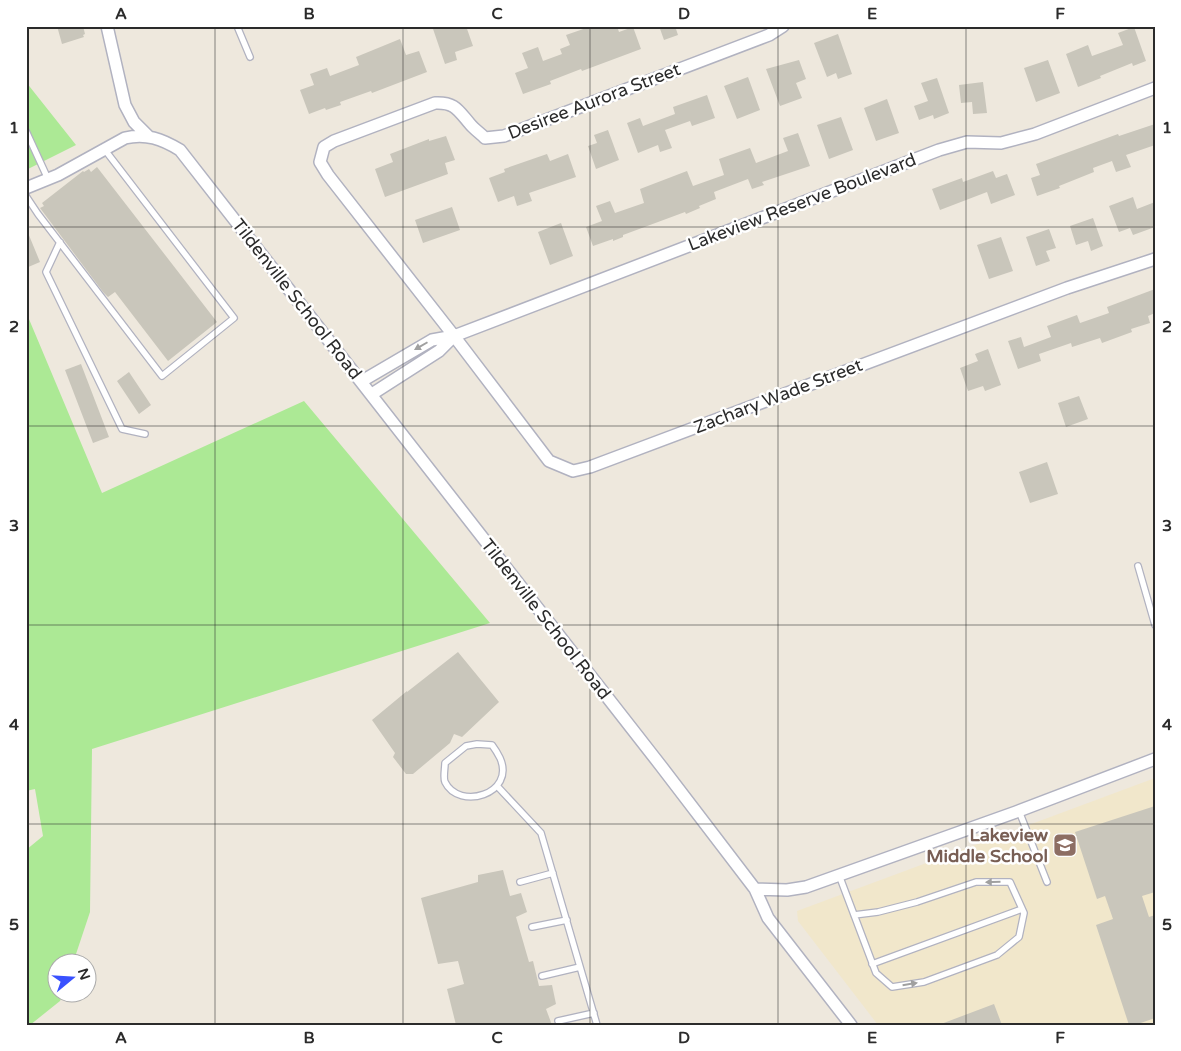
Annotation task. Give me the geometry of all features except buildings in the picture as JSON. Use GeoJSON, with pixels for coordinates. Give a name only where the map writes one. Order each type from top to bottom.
{"type":"FeatureCollection","features":[{"type":"Feature","properties":{"kind":"street"},"geometry":{"type":"LineString","coordinates":[[108,26],[125,105],[134,122],[148,136]]}},
{"type":"Feature","properties":{"kind":"street","name":"Desiree Aurora Street"},"geometry":{"type":"LineString","coordinates":[[454,336],[328,175],[320,162],[324,148],[334,141],[434,103],[446,103],[461,112],[470,125],[485,138],[504,136],[768,35],[783,26]]}},
{"type":"Feature","properties":{"kind":"street","name":"Lakeview Reserve Boulevard"},"geometry":{"type":"LineString","coordinates":[[362,381],[432,340],[454,336],[939,150],[967,142],[1001,143],[1035,134],[1155,88]]}},
{"type":"Feature","properties":{"kind":"street","name":"Tildenville School Road"},"geometry":{"type":"LineString","coordinates":[[26,188],[48,179],[125,138],[148,136],[166,141],[180,150],[362,381],[755,889],[768,918],[851,1025]]}},
{"type":"Feature","properties":{"kind":"street","name":"Zachary Wade Street"},"geometry":{"type":"LineString","coordinates":[[454,336],[549,461],[573,471],[590,467],[1067,288],[1155,259]]}},
{"type":"Feature","properties":{"kind":"street","name":"Lakeview Reserve Boulevard"},"geometry":{"type":"LineString","coordinates":[[372,394],[439,351],[454,336]]}},
{"type":"Feature","properties":{"kind":"street"},"geometry":{"type":"LineString","coordinates":[[755,889],[788,890],[806,887],[1019,811],[1155,759]]}},
{"type":"Feature","properties":{"kind":"lane"},"geometry":{"type":"LineString","coordinates":[[237,26],[250,57]]}},
{"type":"Feature","properties":{"kind":"lane"},"geometry":{"type":"LineString","coordinates":[[26,131],[48,179]]}},
{"type":"Feature","properties":{"kind":"lane"},"geometry":{"type":"LineString","coordinates":[[26,196],[162,376],[234,318],[105,150]]}},
{"type":"Feature","properties":{"kind":"lane"},"geometry":{"type":"LineString","coordinates":[[60,242],[46,272],[122,429],[145,434]]}},
{"type":"Feature","properties":{"kind":"lane"},"geometry":{"type":"LineString","coordinates":[[1138,566],[1155,625]]}},
{"type":"Feature","properties":{"kind":"lane"},"geometry":{"type":"LineString","coordinates":[[477,744],[492,745],[501,760],[502,775],[498,787],[483,796],[466,796],[453,791],[445,782],[445,763],[466,746],[477,744]]}},
{"type":"Feature","properties":{"kind":"lane"},"geometry":{"type":"LineString","coordinates":[[498,787],[541,833],[597,1025]]}},
{"type":"Feature","properties":{"kind":"lane"},"geometry":{"type":"LineString","coordinates":[[1019,811],[1046,882]]}},
{"type":"Feature","properties":{"kind":"lane"},"geometry":{"type":"LineString","coordinates":[[520,882],[553,873]]}},
{"type":"Feature","properties":{"kind":"lane"},"geometry":{"type":"LineString","coordinates":[[838,875],[876,973],[892,987],[924,982],[997,954],[1019,937],[1024,913],[1010,882],[976,882],[907,905],[878,912],[854,915]]}},
{"type":"Feature","properties":{"kind":"lane"},"geometry":{"type":"LineString","coordinates":[[872,964],[1022,909]]}},
{"type":"Feature","properties":{"kind":"lane"},"geometry":{"type":"LineString","coordinates":[[532,927],[567,920]]}},
{"type":"Feature","properties":{"kind":"lane"},"geometry":{"type":"LineString","coordinates":[[542,976],[580,967]]}},
{"type":"Feature","properties":{"kind":"lane"},"geometry":{"type":"LineString","coordinates":[[558,1021],[594,1013]]}},
{"type":"Feature","properties":{"kind":"shaded area","name":"Lakeview Middle School"},"geometry":{"type":"Polygon","coordinates":[[[1155,778],[1155,1025],[878,1025],[798,921],[797,911],[1155,778]]]}},
{"type":"Feature","properties":{"kind":"green space"},"geometry":{"type":"Polygon","coordinates":[[[26,82],[76,145],[26,170],[26,82]]]}},
{"type":"Feature","properties":{"kind":"green space"},"geometry":{"type":"Polygon","coordinates":[[[26,312],[102,493],[304,401],[490,623],[92,749],[90,912],[76,954],[48,954],[48,1004],[56,1004],[30,1025],[26,1025],[26,850],[43,836],[35,789],[26,791],[26,312]]]}},
{"type":"Feature","properties":{"kind":"place","name":"Lakeview Middle School"},"geometry":{"type":"Point","coordinates":[1065,845]}}]}
